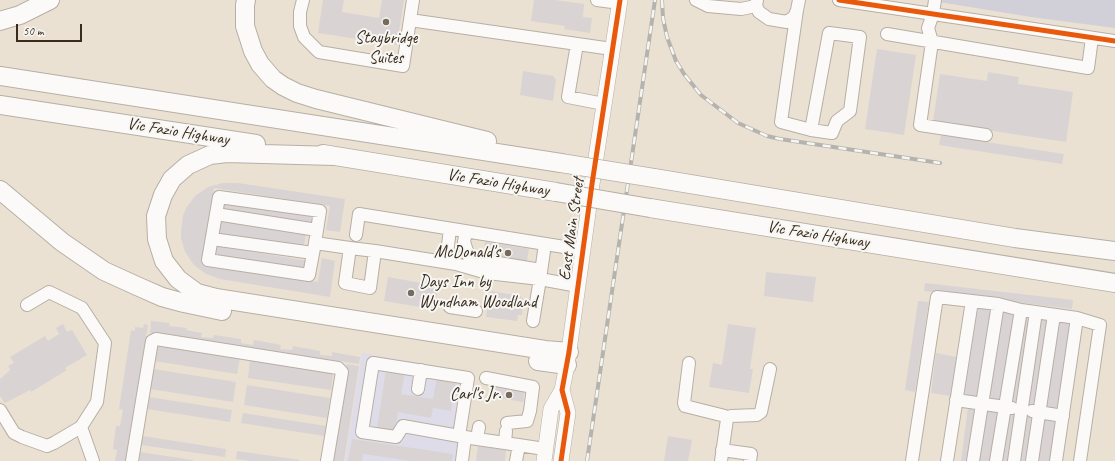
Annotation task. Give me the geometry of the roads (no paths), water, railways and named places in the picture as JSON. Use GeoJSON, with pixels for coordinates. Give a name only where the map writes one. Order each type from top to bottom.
{"type":"FeatureCollection","features":[{"type":"Feature","properties":{"kind":"highway"},"geometry":{"type":"LineString","coordinates":[[0,22],[20,15],[50,0]]}},
{"type":"Feature","properties":{"kind":"highway"},"geometry":{"type":"LineString","coordinates":[[246,0],[245,26],[253,51],[264,69],[273,79],[283,86],[297,93],[316,99],[521,149],[561,163]]}},
{"type":"Feature","properties":{"kind":"highway","name":"Vic Fazio Highway"},"geometry":{"type":"LineString","coordinates":[[0,76],[561,163],[1015,238],[1115,251]]}},
{"type":"Feature","properties":{"kind":"highway","name":"Vic Fazio Highway"},"geometry":{"type":"LineString","coordinates":[[0,105],[335,156],[1115,283]]}},
{"type":"Feature","properties":{"kind":"highway"},"geometry":{"type":"LineString","coordinates":[[335,156],[227,153],[210,155],[188,165],[172,179],[163,195],[156,216],[157,239],[164,261],[178,279],[197,293],[216,298],[545,350],[568,358]]}},
{"type":"Feature","properties":{"kind":"highway"},"geometry":{"type":"LineString","coordinates":[[0,190],[62,242],[104,271],[136,286],[184,303],[213,309],[568,358]]}},
{"type":"Feature","properties":{"kind":"main road","name":"East Main Street"},"geometry":{"type":"LineString","coordinates":[[548,457],[551,409],[562,390],[568,358],[620,2]]}},
{"type":"Feature","properties":{"kind":"main road","name":"East Main Street"},"geometry":{"type":"LineString","coordinates":[[561,461],[568,413],[562,390]]}},
{"type":"Feature","properties":{"kind":"street"},"geometry":{"type":"LineString","coordinates":[[303,0],[300,12],[300,26],[304,37],[319,52],[403,66],[413,0]]}},
{"type":"Feature","properties":{"kind":"street"},"geometry":{"type":"LineString","coordinates":[[597,0],[620,2]]}},
{"type":"Feature","properties":{"kind":"street"},"geometry":{"type":"LineString","coordinates":[[696,0],[708,6],[741,9],[756,3],[759,12],[769,19],[787,22],[794,17],[798,5]]}},
{"type":"Feature","properties":{"kind":"street"},"geometry":{"type":"LineString","coordinates":[[839,0],[1115,41]]}},
{"type":"Feature","properties":{"kind":"street"},"geometry":{"type":"LineString","coordinates":[[935,0],[933,14],[928,28],[932,42],[920,125],[986,135]]}},
{"type":"Feature","properties":{"kind":"street"},"geometry":{"type":"LineString","coordinates":[[798,5],[781,122],[811,130],[832,133],[838,121],[850,111],[860,37],[829,33],[811,130]]}},
{"type":"Feature","properties":{"kind":"street"},"geometry":{"type":"LineString","coordinates":[[410,20],[612,49]]}},
{"type":"Feature","properties":{"kind":"street"},"geometry":{"type":"LineString","coordinates":[[887,34],[1088,68],[1092,38]]}},
{"type":"Feature","properties":{"kind":"street"},"geometry":{"type":"LineString","coordinates":[[577,44],[568,97],[604,104]]}},
{"type":"Feature","properties":{"kind":"street"},"geometry":{"type":"LineString","coordinates":[[219,197],[320,211],[309,275],[208,260],[216,214],[219,197]]}},
{"type":"Feature","properties":{"kind":"street"},"geometry":{"type":"LineString","coordinates":[[216,214],[317,230]]}},
{"type":"Feature","properties":{"kind":"street"},"geometry":{"type":"LineString","coordinates":[[356,235],[359,214],[583,250]]}},
{"type":"Feature","properties":{"kind":"street"},"geometry":{"type":"LineString","coordinates":[[446,262],[450,229]]}},
{"type":"Feature","properties":{"kind":"street"},"geometry":{"type":"LineString","coordinates":[[466,232],[464,242],[469,257],[541,274],[578,286]]}},
{"type":"Feature","properties":{"kind":"street"},"geometry":{"type":"LineString","coordinates":[[212,239],[314,248],[350,248],[446,262],[487,273],[541,274]]}},
{"type":"Feature","properties":{"kind":"street"},"geometry":{"type":"LineString","coordinates":[[533,322],[545,244]]}},
{"type":"Feature","properties":{"kind":"street"},"geometry":{"type":"LineString","coordinates":[[350,248],[345,283],[370,288],[375,251]]}},
{"type":"Feature","properties":{"kind":"street"},"geometry":{"type":"LineString","coordinates":[[0,410],[14,433],[47,446],[81,427],[97,402],[105,343],[82,308],[49,292],[27,305]]}},
{"type":"Feature","properties":{"kind":"street"},"geometry":{"type":"LineString","coordinates":[[912,461],[937,297],[998,304],[1021,310],[1077,318],[1100,325],[1080,461]]}},
{"type":"Feature","properties":{"kind":"street"},"geometry":{"type":"LineString","coordinates":[[948,461],[972,301]]}},
{"type":"Feature","properties":{"kind":"street"},"geometry":{"type":"LineString","coordinates":[[973,461],[998,304]]}},
{"type":"Feature","properties":{"kind":"street"},"geometry":{"type":"LineString","coordinates":[[450,307],[476,311]]}},
{"type":"Feature","properties":{"kind":"street"},"geometry":{"type":"LineString","coordinates":[[996,461],[1021,310]]}},
{"type":"Feature","properties":{"kind":"street"},"geometry":{"type":"LineString","coordinates":[[1014,461],[1036,312]]}},
{"type":"Feature","properties":{"kind":"street"},"geometry":{"type":"LineString","coordinates":[[1032,461],[1054,315]]}},
{"type":"Feature","properties":{"kind":"street"},"geometry":{"type":"LineString","coordinates":[[1056,461],[1077,318]]}},
{"type":"Feature","properties":{"kind":"street"},"geometry":{"type":"LineString","coordinates":[[132,461],[152,341],[156,339],[338,368],[342,372],[327,461]]}},
{"type":"Feature","properties":{"kind":"street"},"geometry":{"type":"LineString","coordinates":[[462,461],[470,435],[468,378],[373,363],[362,432],[396,437],[404,426],[470,435],[506,432],[526,421],[530,411],[533,387],[486,378]]}},
{"type":"Feature","properties":{"kind":"street"},"geometry":{"type":"LineString","coordinates":[[689,364],[684,403],[685,406],[725,416],[726,419]]}},
{"type":"Feature","properties":{"kind":"street"},"geometry":{"type":"LineString","coordinates":[[726,419],[731,416],[757,415],[761,412],[770,369]]}},
{"type":"Feature","properties":{"kind":"street"},"geometry":{"type":"LineString","coordinates":[[418,388],[421,370]]}},
{"type":"Feature","properties":{"kind":"street"},"geometry":{"type":"LineString","coordinates":[[956,400],[1063,416]]}},
{"type":"Feature","properties":{"kind":"street"},"geometry":{"type":"LineString","coordinates":[[726,419],[722,455],[751,454],[750,461]]}},
{"type":"Feature","properties":{"kind":"street"},"geometry":{"type":"LineString","coordinates":[[81,427],[93,461]]}},
{"type":"Feature","properties":{"kind":"street"},"geometry":{"type":"LineString","coordinates":[[506,432],[518,445],[548,457]]}},
{"type":"Feature","properties":{"kind":"street"},"geometry":{"type":"LineString","coordinates":[[516,461],[518,445]]}},
{"type":"Feature","properties":{"kind":"railway"},"geometry":{"type":"LineString","coordinates":[[587,461],[655,0]]}},
{"type":"Feature","properties":{"kind":"railway"},"geometry":{"type":"LineString","coordinates":[[662,0],[663,18],[667,37],[676,61],[684,74],[701,95],[738,123],[767,136],[780,139],[940,163]]}},
{"type":"Feature","properties":{"kind":"place","name":"Staybridge Suites"},"geometry":{"type":"Point","coordinates":[386,22]}},
{"type":"Feature","properties":{"kind":"place","name":"McDonald's"},"geometry":{"type":"Point","coordinates":[508,253]}},
{"type":"Feature","properties":{"kind":"place","name":"Days Inn by Wyndham Woodland"},"geometry":{"type":"Point","coordinates":[411,293]}},
{"type":"Feature","properties":{"kind":"place","name":"Carl's Jr."},"geometry":{"type":"Point","coordinates":[509,395]}}]}
